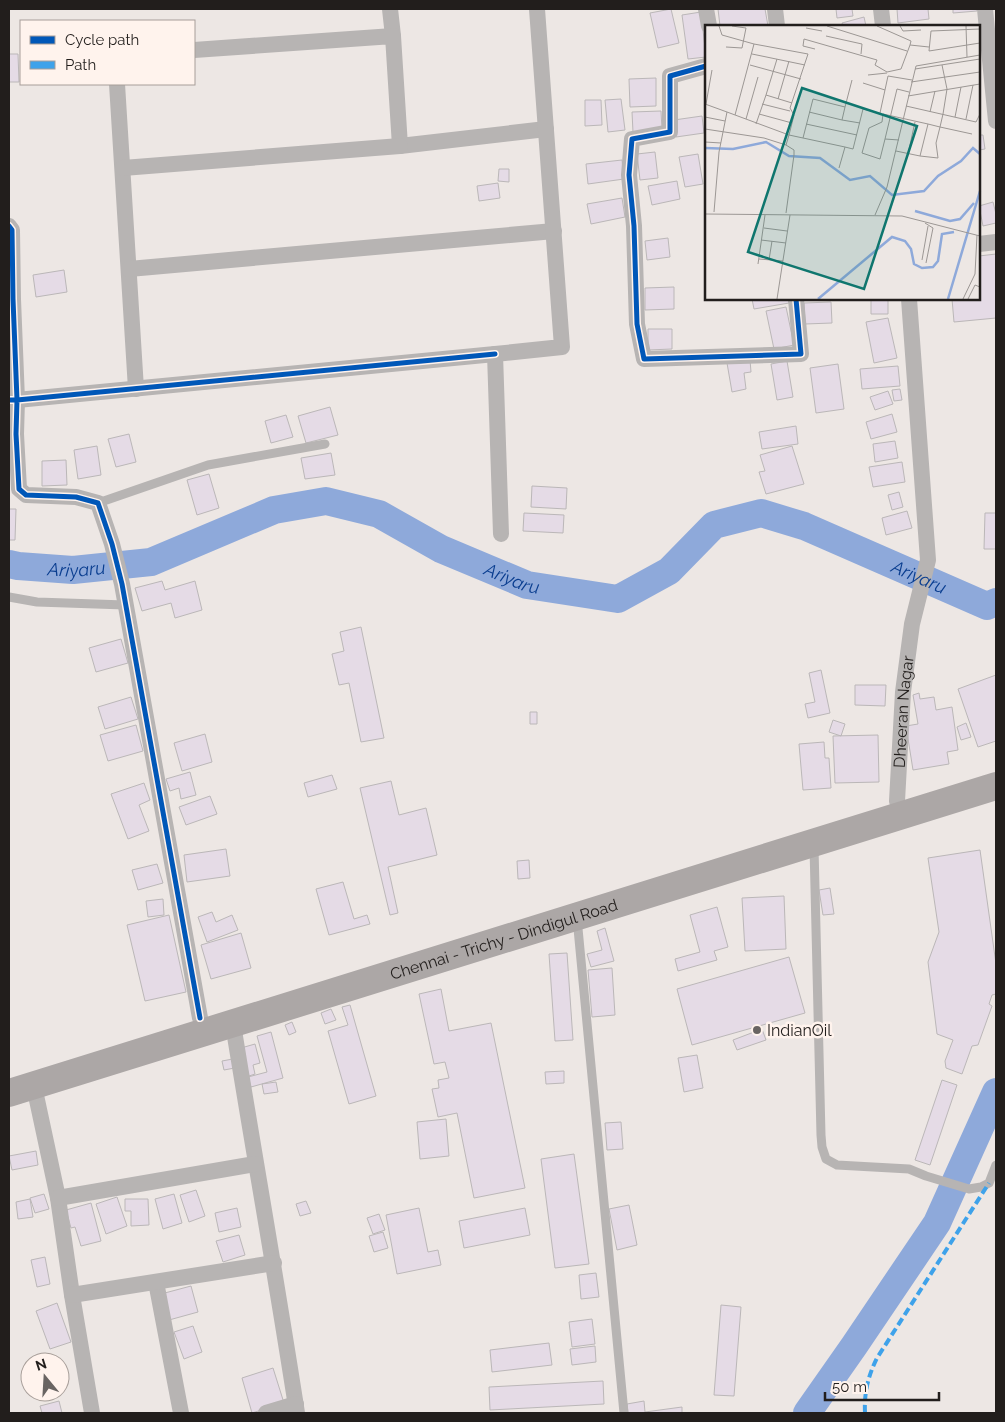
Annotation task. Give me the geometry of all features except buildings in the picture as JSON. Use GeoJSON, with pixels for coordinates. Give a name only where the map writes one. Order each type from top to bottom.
{"type":"FeatureCollection","features":[{"type":"Feature","properties":{"kind":"highway","name":"Chennai - Trichy - Dindigul Road"},"geometry":{"type":"LineString","coordinates":[[17,1085],[233,1024],[814,843],[996,771]]}},
{"type":"Feature","properties":{"kind":"highway","name":"Chennai - Trichy - Dindigul Road"},"geometry":{"type":"LineString","coordinates":[[17,1085],[200,1018],[700,861],[899,808],[996,786]]}},
{"type":"Feature","properties":{"kind":"street"},"geometry":{"type":"LineString","coordinates":[[390,9],[400,146]]}},
{"type":"Feature","properties":{"kind":"street"},"geometry":{"type":"LineString","coordinates":[[13,400],[562,347],[538,9]]}},
{"type":"Feature","properties":{"kind":"street"},"geometry":{"type":"LineString","coordinates":[[706,9],[709,25]]}},
{"type":"Feature","properties":{"kind":"street"},"geometry":{"type":"LineString","coordinates":[[775,9],[777,25]]}},
{"type":"Feature","properties":{"kind":"street"},"geometry":{"type":"LineString","coordinates":[[881,9],[883,25]]}},
{"type":"Feature","properties":{"kind":"street"},"geometry":{"type":"LineString","coordinates":[[985,9],[996,121]]}},
{"type":"Feature","properties":{"kind":"street"},"geometry":{"type":"LineString","coordinates":[[195,50],[393,36]]}},
{"type":"Feature","properties":{"kind":"street"},"geometry":{"type":"LineString","coordinates":[[705,66],[670,76],[670,132],[632,139],[629,175],[634,226],[637,324],[644,359],[801,354],[796,300]]}},
{"type":"Feature","properties":{"kind":"street"},"geometry":{"type":"LineString","coordinates":[[117,85],[136,388]]}},
{"type":"Feature","properties":{"kind":"street"},"geometry":{"type":"LineString","coordinates":[[122,168],[400,146],[546,130]]}},
{"type":"Feature","properties":{"kind":"street"},"geometry":{"type":"LineString","coordinates":[[9,226],[12,230],[11,299],[13,400],[16,434],[14,489],[26,495],[76,497],[98,502],[112,544],[122,584],[200,1018]]}},
{"type":"Feature","properties":{"kind":"street"},"geometry":{"type":"LineString","coordinates":[[129,269],[554,231]]}},
{"type":"Feature","properties":{"kind":"street"},"geometry":{"type":"LineString","coordinates":[[980,244],[996,242]]}},
{"type":"Feature","properties":{"kind":"street","name":"Dheeran Nagar"},"geometry":{"type":"LineString","coordinates":[[899,808],[903,692],[912,624],[928,560],[909,300]]}},
{"type":"Feature","properties":{"kind":"street"},"geometry":{"type":"LineString","coordinates":[[494,354],[501,534]]}},
{"type":"Feature","properties":{"kind":"street"},"geometry":{"type":"LineString","coordinates":[[233,1024],[255,1164],[274,1263],[296,1409],[266,1413]]}},
{"type":"Feature","properties":{"kind":"street"},"geometry":{"type":"LineString","coordinates":[[17,1085],[58,1198],[92,1413]]}},
{"type":"Feature","properties":{"kind":"street"},"geometry":{"type":"LineString","coordinates":[[58,1198],[255,1164]]}},
{"type":"Feature","properties":{"kind":"street"},"geometry":{"type":"LineString","coordinates":[[72,1295],[274,1263]]}},
{"type":"Feature","properties":{"kind":"street"},"geometry":{"type":"LineString","coordinates":[[156,1282],[181,1413]]}},
{"type":"Feature","properties":{"kind":"lane"},"geometry":{"type":"LineString","coordinates":[[98,502],[208,465],[325,444]]}},
{"type":"Feature","properties":{"kind":"lane"},"geometry":{"type":"LineString","coordinates":[[9,597],[37,602],[125,605]]}},
{"type":"Feature","properties":{"kind":"lane"},"geometry":{"type":"LineString","coordinates":[[814,843],[821,1135],[826,1159],[837,1166],[908,1168],[926,1176],[969,1189],[981,1187],[989,1183],[996,1165]]}},
{"type":"Feature","properties":{"kind":"lane"},"geometry":{"type":"LineString","coordinates":[[576,916],[624,1413]]}},
{"type":"Feature","properties":{"kind":"waterway","name":"Ariyaru"},"geometry":{"type":"LineString","coordinates":[[9,564],[73,570],[151,562],[274,510],[326,501],[379,514],[441,549],[527,585],[618,599],[669,571],[714,525],[761,513],[804,526],[987,606],[996,602]]}},
{"type":"Feature","properties":{"kind":"waterway"},"geometry":{"type":"LineString","coordinates":[[807,1413],[937,1223],[996,1092]]}},
{"type":"Feature","properties":{"kind":"marked path"},"geometry":{"type":"LineString","coordinates":[[865,1413],[867,1385],[877,1358],[989,1183]]}},
{"type":"Feature","properties":{"kind":"cycle path"},"geometry":{"type":"LineString","coordinates":[[705,66],[670,76],[670,132],[632,139],[629,175],[634,226],[637,324],[644,359],[801,354],[796,300]]}},
{"type":"Feature","properties":{"kind":"cycle path"},"geometry":{"type":"LineString","coordinates":[[9,226],[12,230],[17,400],[495,354]]}},
{"type":"Feature","properties":{"kind":"cycle path"},"geometry":{"type":"LineString","coordinates":[[9,400],[17,400],[16,434],[19,489],[26,495],[76,497],[98,503],[112,544],[122,584],[200,1018]]}},
{"type":"Feature","properties":{"kind":"place","name":"IndianOil"},"geometry":{"type":"Point","coordinates":[757,1030]}}]}
